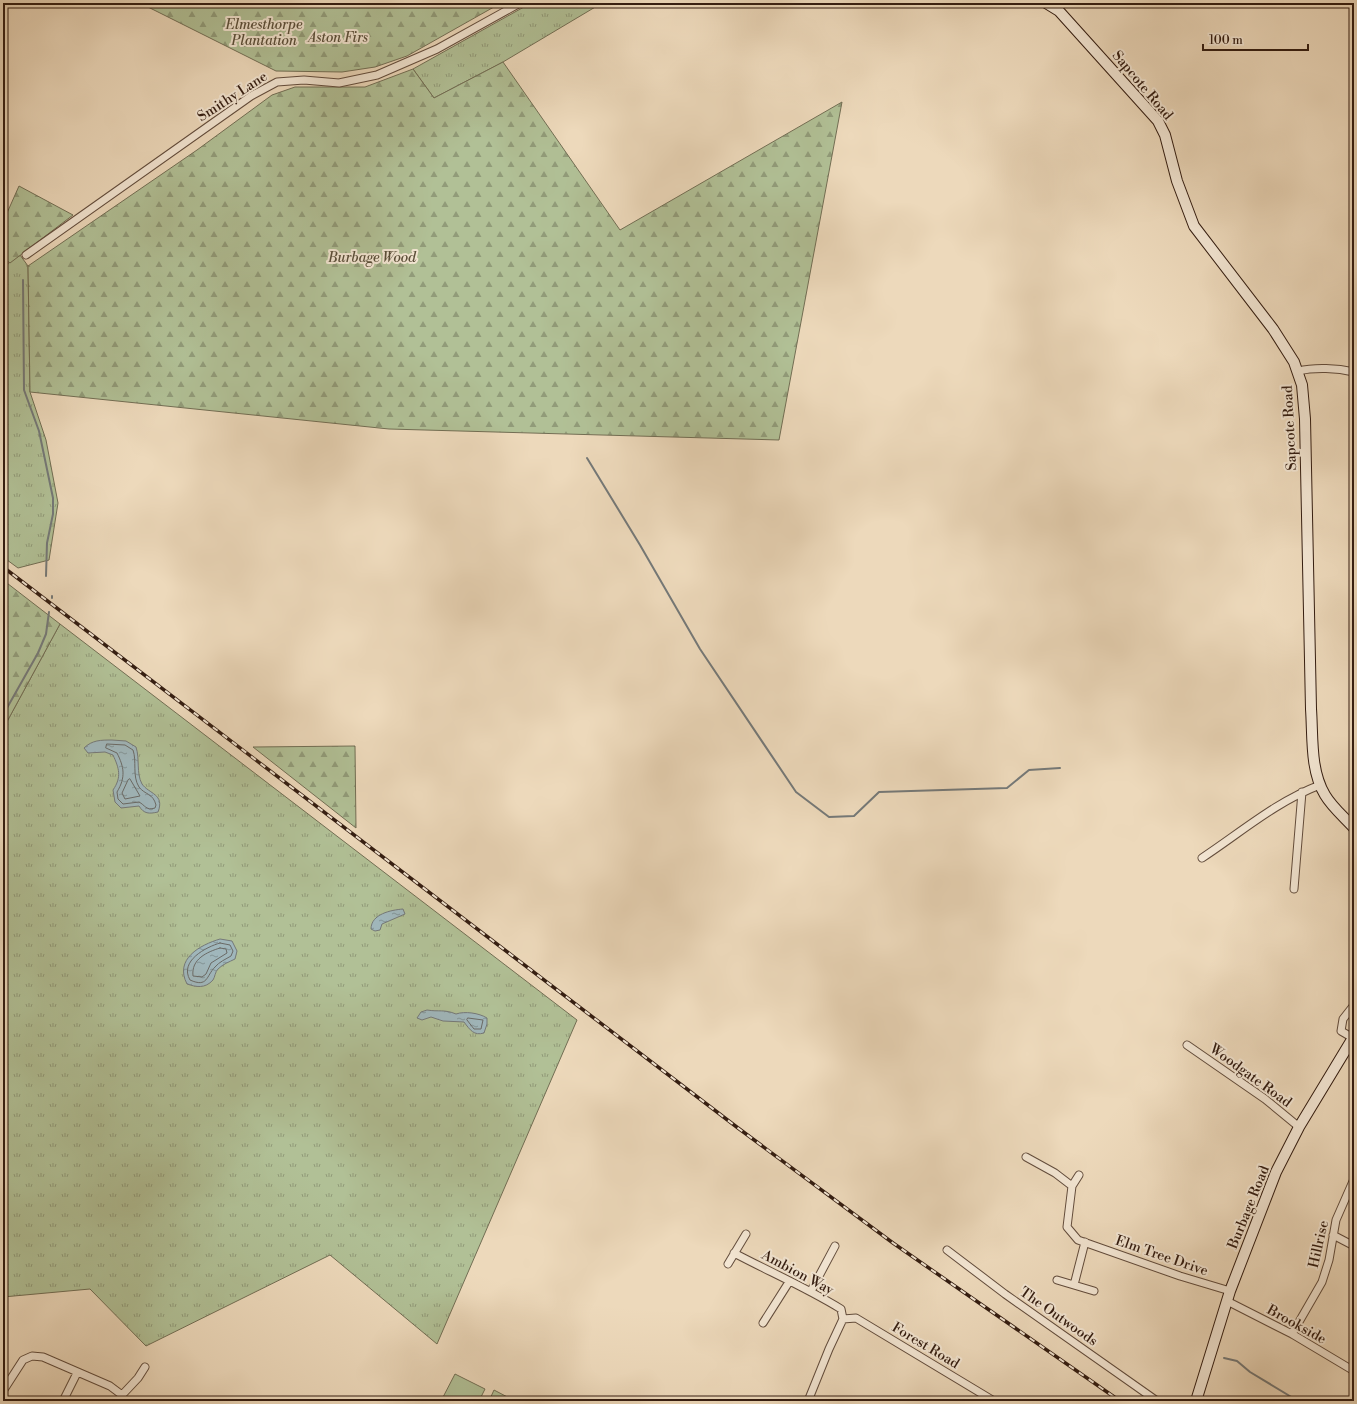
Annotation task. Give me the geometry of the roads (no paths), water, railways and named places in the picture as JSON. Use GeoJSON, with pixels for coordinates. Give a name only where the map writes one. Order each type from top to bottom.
{"type":"FeatureCollection","features":[{"type":"Feature","properties":{"kind":"main road","name":"Sapcote Road"},"geometry":{"type":"LineString","coordinates":[[1046,3],[1061,7],[1158,121],[1165,135],[1177,181],[1194,226],[1273,329],[1298,371],[1302,385],[1305,419],[1311,709],[1314,757],[1320,785],[1330,802],[1354,828]]}},
{"type":"Feature","properties":{"kind":"main road","name":"Burbage Road"},"geometry":{"type":"LineString","coordinates":[[1196,1401],[1228,1296],[1276,1172],[1299,1126],[1353,1037]]}},
{"type":"Feature","properties":{"kind":"street","name":"Smithy Lane"},"geometry":{"type":"LineString","coordinates":[[26,255],[251,96],[277,82],[304,80],[339,83],[377,75],[438,49],[520,3]]}},
{"type":"Feature","properties":{"kind":"street"},"geometry":{"type":"LineString","coordinates":[[1298,371],[1306,369],[1343,370],[1354,372]]}},
{"type":"Feature","properties":{"kind":"street"},"geometry":{"type":"LineString","coordinates":[[1202,858],[1302,792],[1320,785]]}},
{"type":"Feature","properties":{"kind":"street"},"geometry":{"type":"LineString","coordinates":[[1294,889],[1302,792]]}},
{"type":"Feature","properties":{"kind":"street"},"geometry":{"type":"LineString","coordinates":[[1353,1037],[1341,1031],[1344,1019],[1354,1005]]}},
{"type":"Feature","properties":{"kind":"street","name":"Woodgate Road"},"geometry":{"type":"LineString","coordinates":[[1187,1045],[1265,1099],[1299,1126]]}},
{"type":"Feature","properties":{"kind":"street"},"geometry":{"type":"LineString","coordinates":[[1026,1157],[1055,1173],[1072,1186],[1079,1175]]}},
{"type":"Feature","properties":{"kind":"street","name":"Hillrise"},"geometry":{"type":"LineString","coordinates":[[1292,1334],[1322,1282],[1329,1260],[1336,1220],[1354,1179]]}},
{"type":"Feature","properties":{"kind":"street","name":"Elm Tree Drive"},"geometry":{"type":"LineString","coordinates":[[1072,1186],[1067,1227],[1078,1240],[1228,1296]]}},
{"type":"Feature","properties":{"kind":"street"},"geometry":{"type":"LineString","coordinates":[[728,1264],[746,1234]]}},
{"type":"Feature","properties":{"kind":"street"},"geometry":{"type":"LineString","coordinates":[[1333,1235],[1354,1246]]}},
{"type":"Feature","properties":{"kind":"street"},"geometry":{"type":"LineString","coordinates":[[1074,1285],[1085,1242]]}},
{"type":"Feature","properties":{"kind":"street"},"geometry":{"type":"LineString","coordinates":[[811,1291],[835,1246]]}},
{"type":"Feature","properties":{"kind":"street","name":"The Outwoods"},"geometry":{"type":"LineString","coordinates":[[947,1250],[1005,1294],[1157,1401]]}},
{"type":"Feature","properties":{"kind":"street","name":"Ambion Way"},"geometry":{"type":"LineString","coordinates":[[734,1253],[789,1282],[811,1291],[841,1309],[843,1319]]}},
{"type":"Feature","properties":{"kind":"street"},"geometry":{"type":"LineString","coordinates":[[1057,1280],[1094,1291]]}},
{"type":"Feature","properties":{"kind":"street"},"geometry":{"type":"LineString","coordinates":[[763,1323],[789,1282]]}},
{"type":"Feature","properties":{"kind":"street","name":"Brookside"},"geometry":{"type":"LineString","coordinates":[[1228,1296],[1354,1371]]}},
{"type":"Feature","properties":{"kind":"street","name":"Forest Road"},"geometry":{"type":"LineString","coordinates":[[843,1319],[856,1318],[994,1401]]}},
{"type":"Feature","properties":{"kind":"street"},"geometry":{"type":"LineString","coordinates":[[808,1401],[843,1319]]}},
{"type":"Feature","properties":{"kind":"street"},"geometry":{"type":"LineString","coordinates":[[3,1391],[26,1357],[43,1357],[110,1386],[122,1395],[138,1378],[145,1367]]}},
{"type":"Feature","properties":{"kind":"street"},"geometry":{"type":"LineString","coordinates":[[63,1401],[78,1373]]}},
{"type":"Feature","properties":{"kind":"water"},"geometry":{"type":"Polygon","coordinates":[[[100,740],[126,741],[136,747],[140,780],[145,787],[158,798],[160,806],[158,812],[147,813],[139,806],[121,808],[115,802],[113,790],[118,781],[119,772],[113,755],[105,752],[88,753],[84,748],[93,742],[100,740]]]}},
{"type":"Feature","properties":{"kind":"water"},"geometry":{"type":"Polygon","coordinates":[[[403,909],[405,914],[382,924],[380,930],[375,931],[371,929],[374,920],[378,916],[393,910],[403,909]]]}},
{"type":"Feature","properties":{"kind":"water"},"geometry":{"type":"Polygon","coordinates":[[[220,939],[232,941],[237,951],[235,959],[224,964],[218,969],[213,980],[207,985],[197,986],[187,984],[184,975],[186,960],[197,949],[220,939]]]}},
{"type":"Feature","properties":{"kind":"water"},"geometry":{"type":"Polygon","coordinates":[[[427,1010],[445,1011],[456,1014],[476,1014],[487,1018],[487,1024],[484,1033],[478,1034],[470,1030],[464,1022],[443,1021],[431,1017],[422,1020],[417,1018],[421,1012],[427,1010]]]}},
{"type":"Feature","properties":{"kind":"waterway"},"geometry":{"type":"LineString","coordinates":[[23,280],[24,390],[39,431],[53,498],[53,514],[47,543],[46,576]]}},
{"type":"Feature","properties":{"kind":"waterway"},"geometry":{"type":"LineString","coordinates":[[587,458],[640,545],[700,649],[796,792],[829,817],[854,816],[879,792],[1007,788],[1029,770],[1060,768]]}},
{"type":"Feature","properties":{"kind":"waterway"},"geometry":{"type":"LineString","coordinates":[[3,715],[38,653],[46,634],[49,612]]}},
{"type":"Feature","properties":{"kind":"waterway"},"geometry":{"type":"LineString","coordinates":[[1224,1358],[1237,1361],[1250,1372],[1298,1401]]}},
{"type":"Feature","properties":{"kind":"railway"},"geometry":{"type":"LineString","coordinates":[[3,567],[738,1128],[893,1243],[1120,1401]]}},
{"type":"Feature","properties":{"kind":"park label","name":"Elmesthorpe Plantation"},"geometry":{"type":"Point","coordinates":[264,32]}},
{"type":"Feature","properties":{"kind":"park label","name":"Aston Firs"},"geometry":{"type":"Point","coordinates":[338,37]}},
{"type":"Feature","properties":{"kind":"park label","name":"Burbage Wood"},"geometry":{"type":"Point","coordinates":[372,257]}}]}
